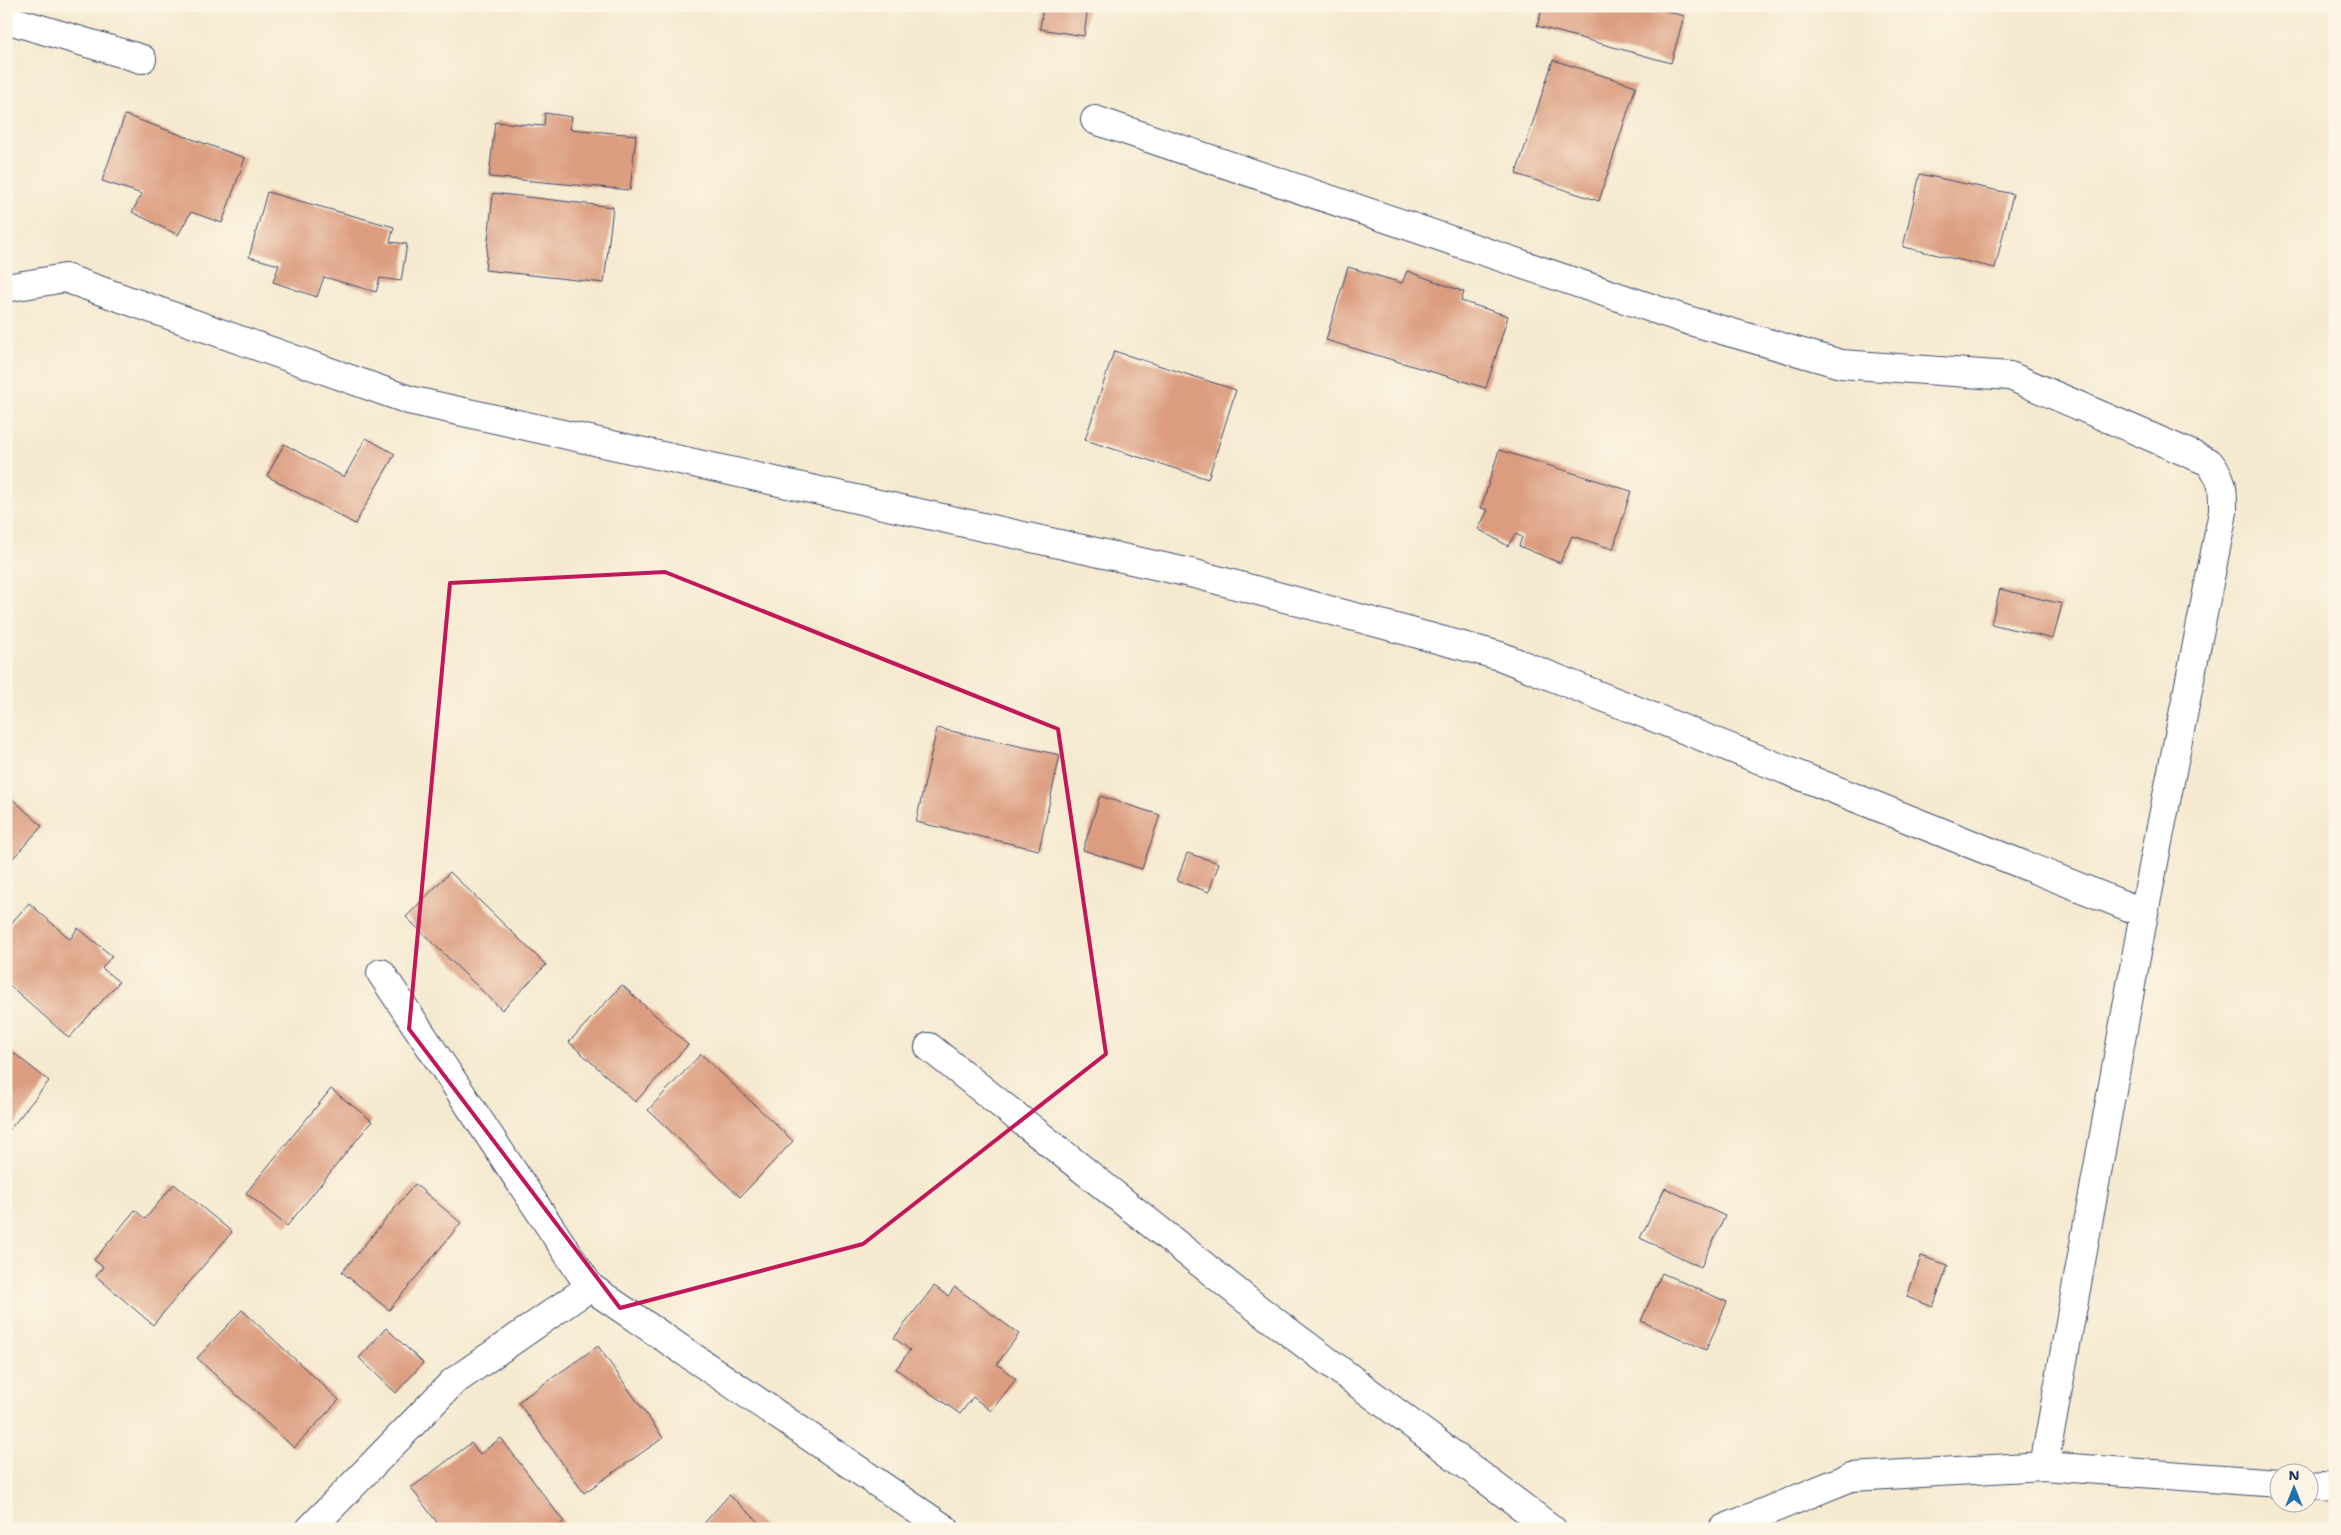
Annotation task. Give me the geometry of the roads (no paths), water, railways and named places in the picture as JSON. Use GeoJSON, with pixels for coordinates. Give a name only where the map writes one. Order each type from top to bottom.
{"type":"FeatureCollection","features":[{"type":"Feature","properties":{"kind":"street"},"geometry":{"type":"LineString","coordinates":[[6,19],[142,59]]}},
{"type":"Feature","properties":{"kind":"street"},"geometry":{"type":"LineString","coordinates":[[1095,120],[1687,320],[1841,364],[2010,376],[2209,462],[2219,474],[2223,489],[2223,512],[2144,913],[2044,1466]]}},
{"type":"Feature","properties":{"kind":"street"},"geometry":{"type":"LineString","coordinates":[[6,288],[64,278],[409,400],[1195,574],[1500,656],[2144,913]]}},
{"type":"Feature","properties":{"kind":"street"},"geometry":{"type":"LineString","coordinates":[[381,973],[590,1287],[944,1529]]}},
{"type":"Feature","properties":{"kind":"street"},"geometry":{"type":"LineString","coordinates":[[929,1047],[1262,1312],[1552,1529]]}},
{"type":"Feature","properties":{"kind":"street"},"geometry":{"type":"LineString","coordinates":[[310,1529],[453,1382],[590,1287]]}},
{"type":"Feature","properties":{"kind":"street"},"geometry":{"type":"LineString","coordinates":[[1723,1529],[1851,1477],[2044,1466],[2268,1482]]}},
{"type":"Feature","properties":{"kind":"street"},"geometry":{"type":"LineString","coordinates":[[2318,1486],[2335,1487]]}}]}
